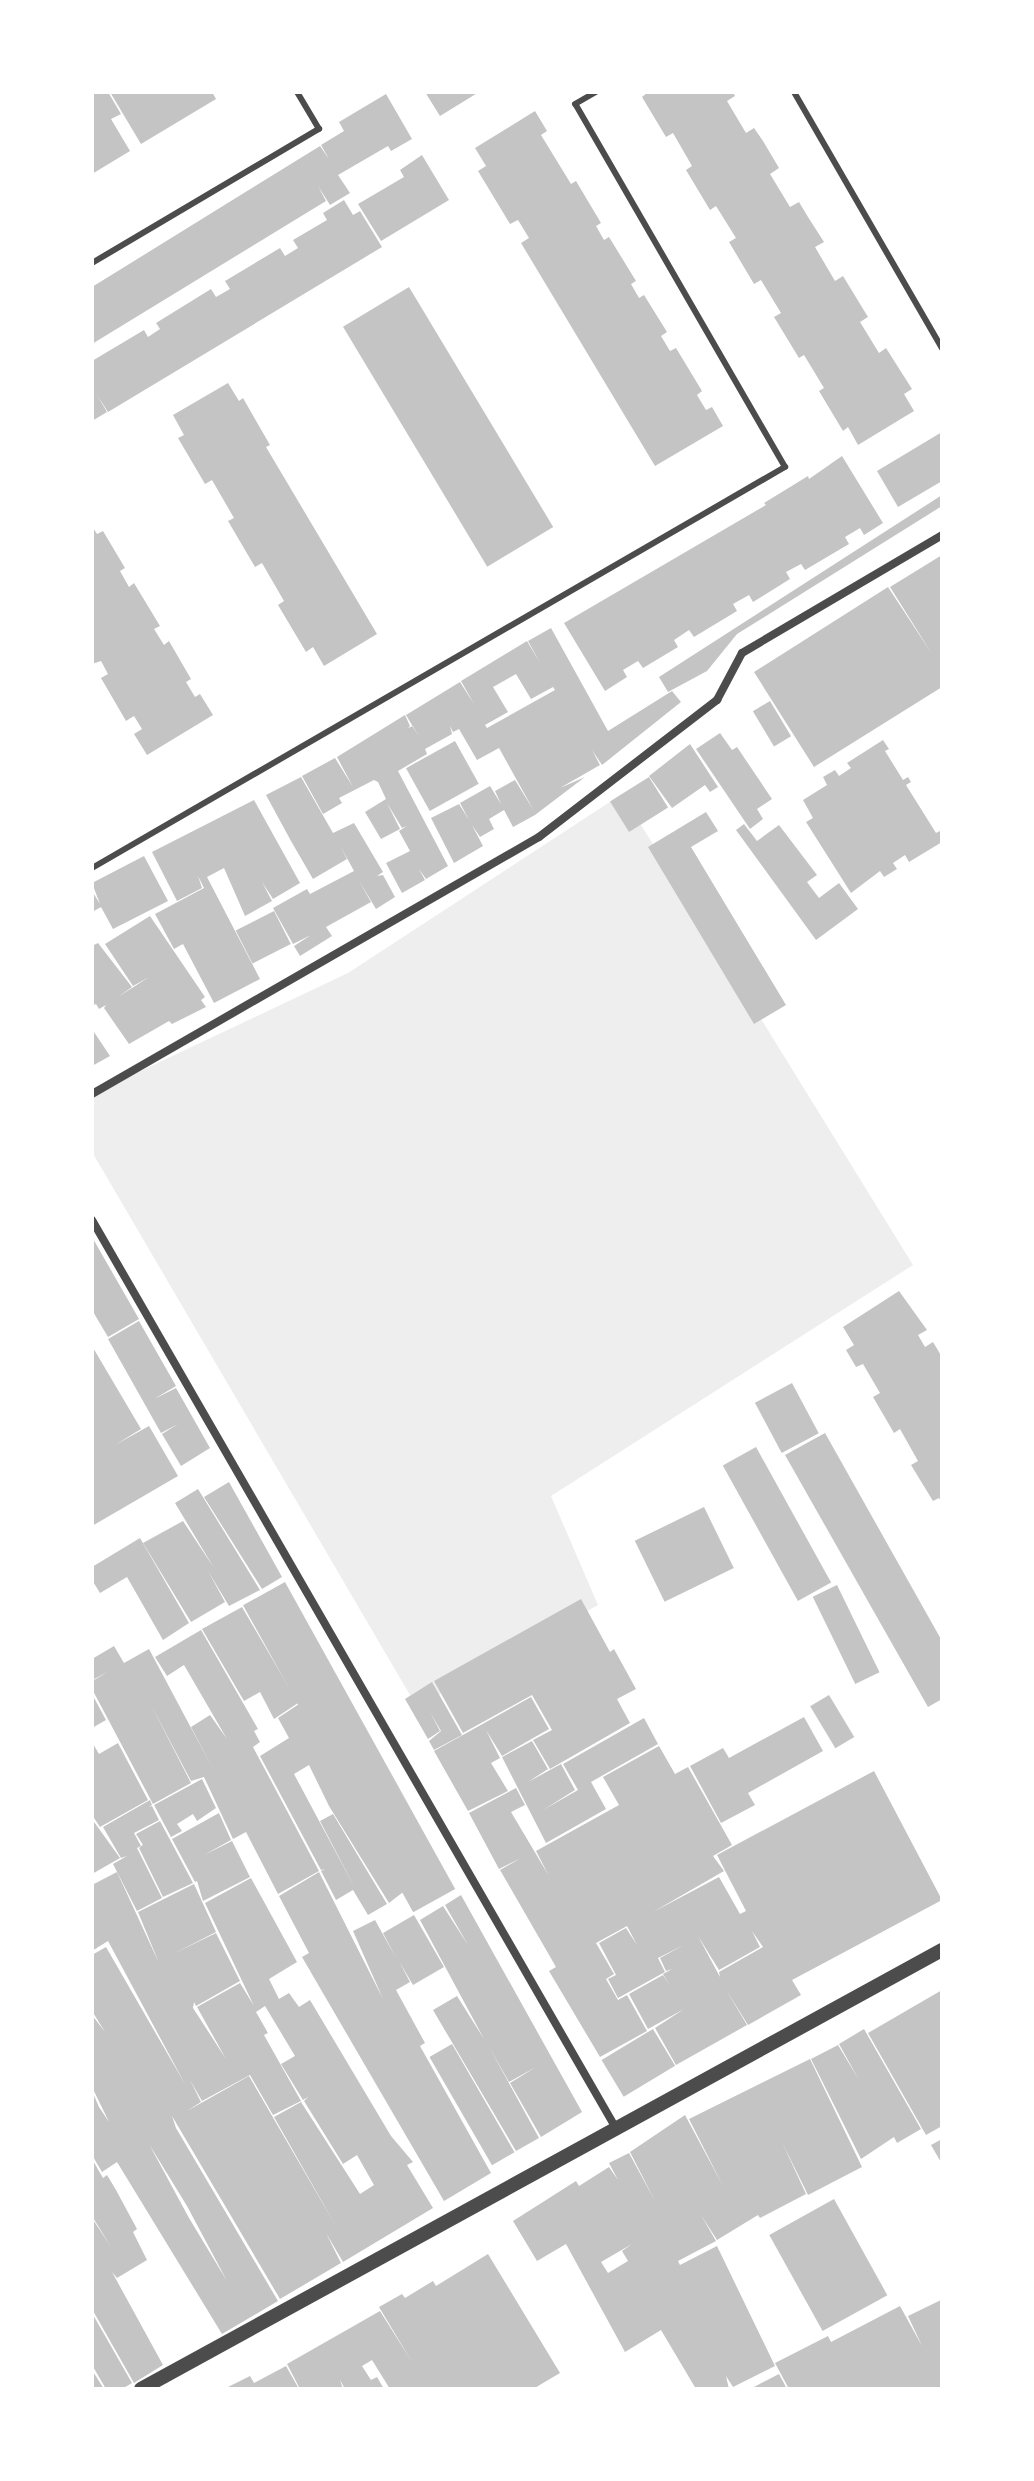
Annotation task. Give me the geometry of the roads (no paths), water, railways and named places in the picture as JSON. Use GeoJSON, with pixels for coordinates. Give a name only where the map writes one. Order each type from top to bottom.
{"type":"FeatureCollection","features":[{"type":"Feature","properties":{"kind":"street"},"geometry":{"type":"LineString","coordinates":[[92,1094],[539,837],[717,700],[742,653],[942,535]]}},
{"type":"Feature","properties":{"kind":"street"},"geometry":{"type":"LineString","coordinates":[[92,1220],[617,2130]]}},
{"type":"Feature","properties":{"kind":"street"},"geometry":{"type":"LineString","coordinates":[[141,2389],[942,1950]]}},
{"type":"Feature","properties":{"kind":"lane"},"geometry":{"type":"LineString","coordinates":[[92,263],[319,129],[297,92]]}},
{"type":"Feature","properties":{"kind":"lane"},"geometry":{"type":"LineString","coordinates":[[92,868],[785,467],[575,104],[596,92]]}},
{"type":"Feature","properties":{"kind":"lane"},"geometry":{"type":"LineString","coordinates":[[794,92],[942,348]]}}]}
